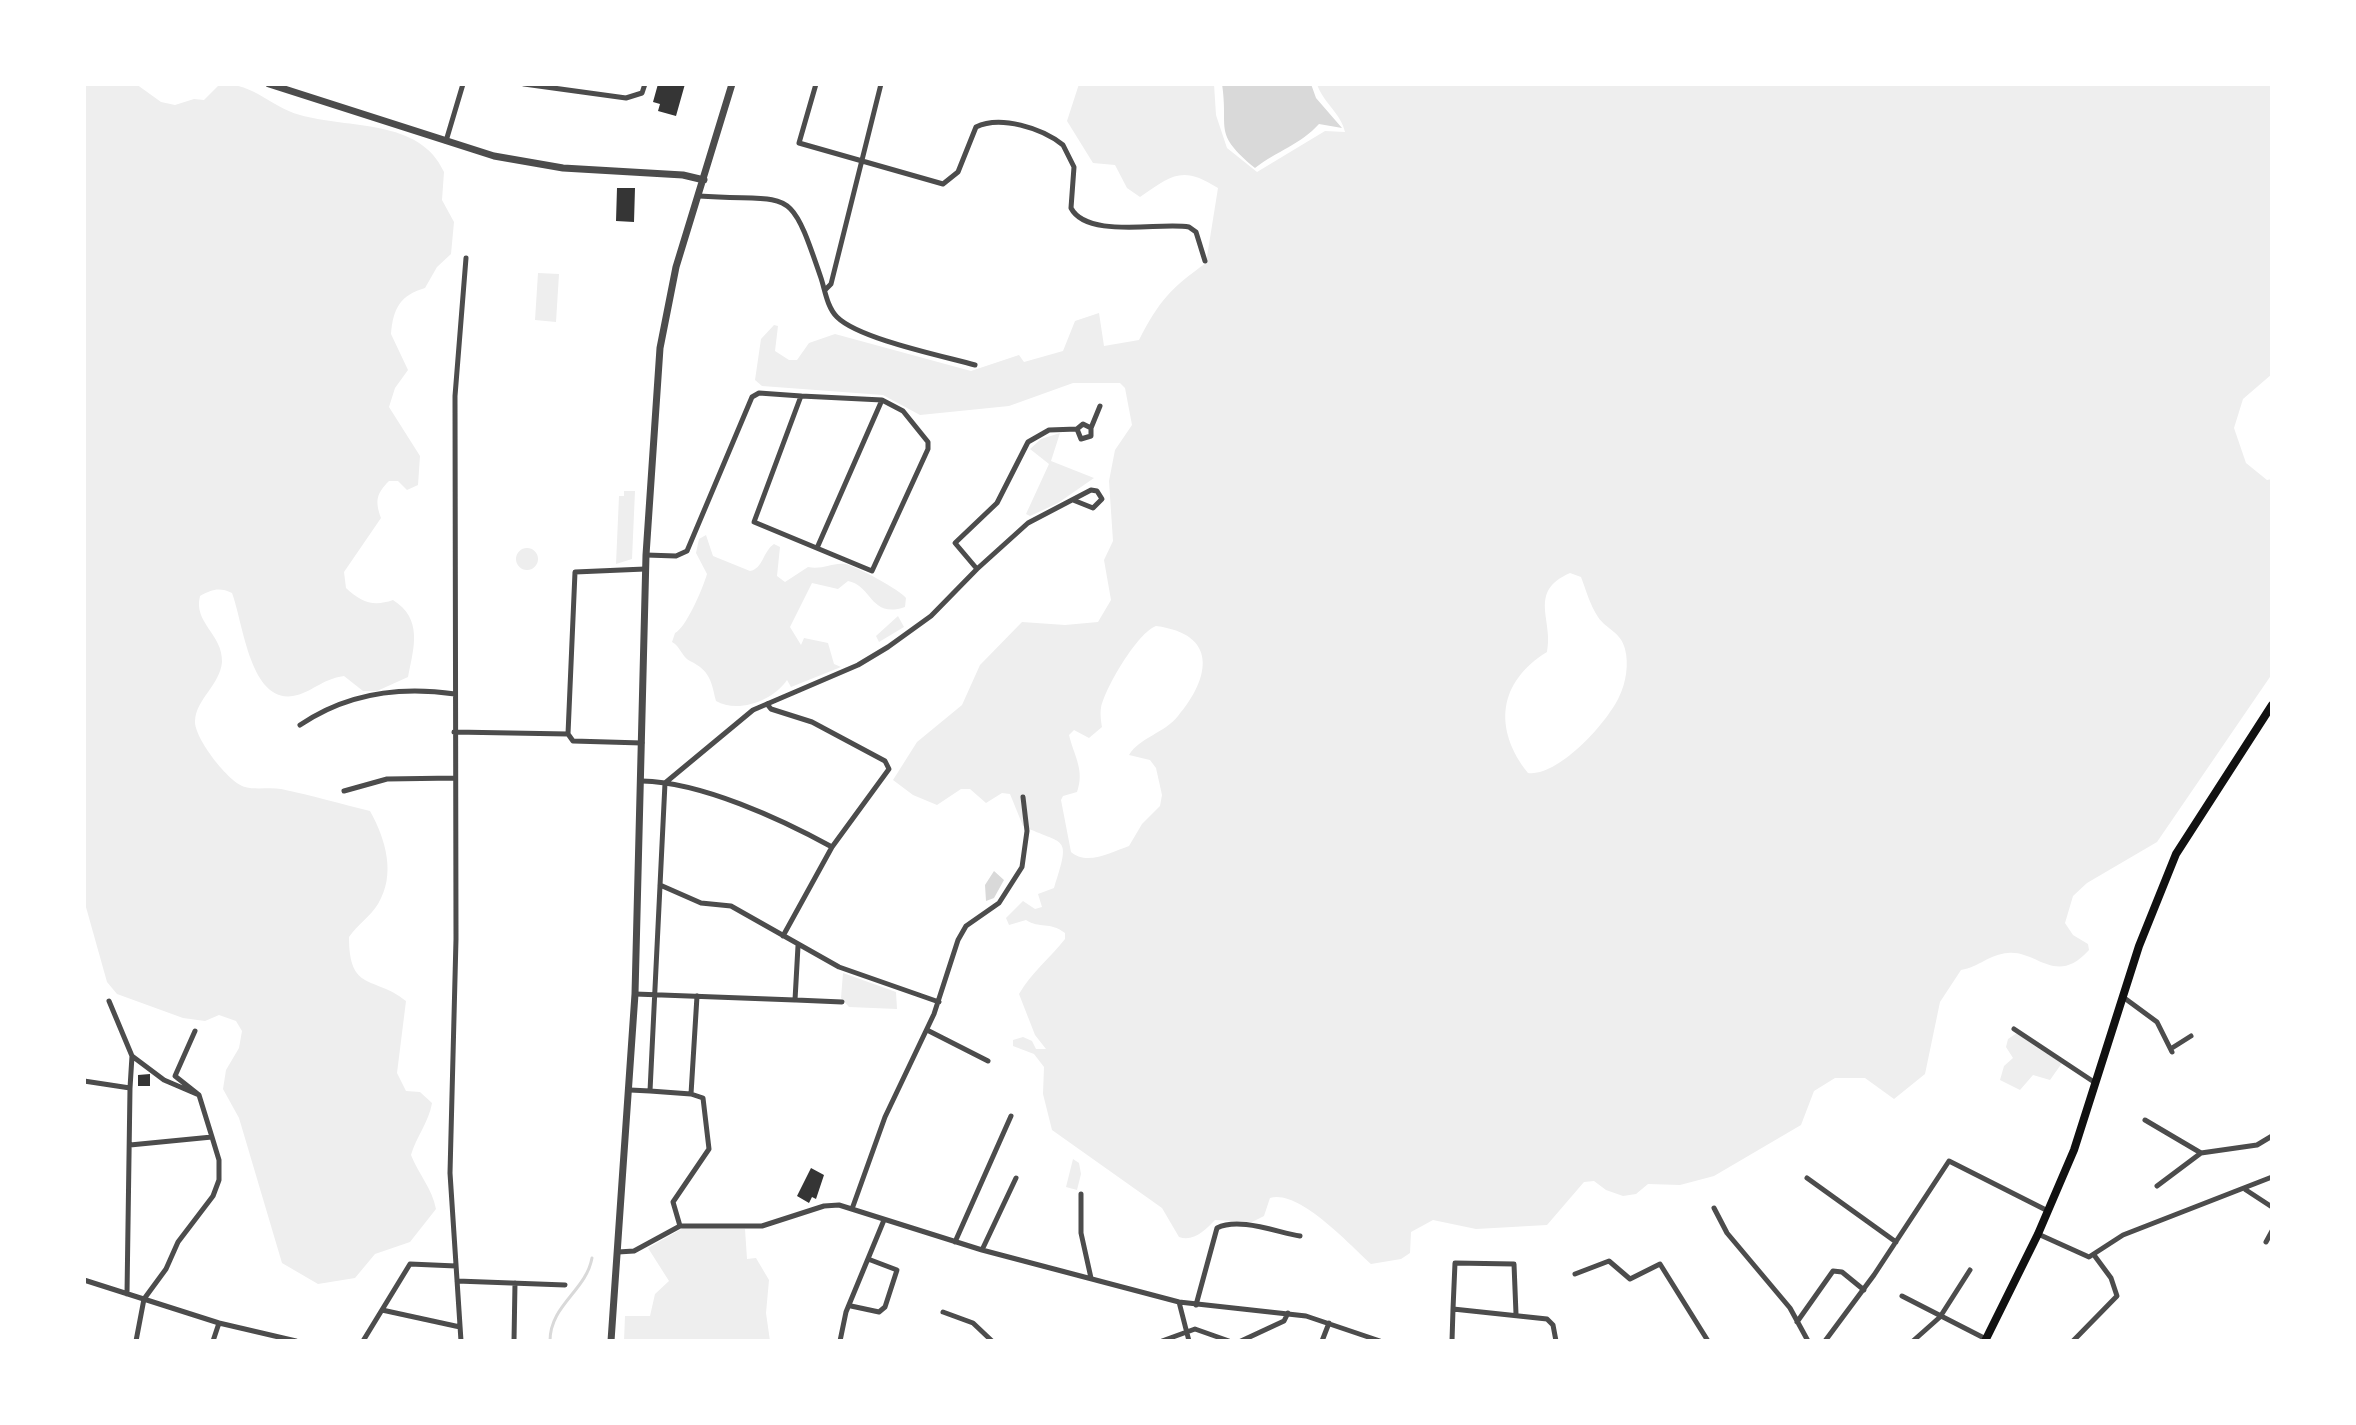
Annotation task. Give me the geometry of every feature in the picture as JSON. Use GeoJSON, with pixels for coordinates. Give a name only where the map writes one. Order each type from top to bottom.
{"type":"FeatureCollection","features":[{"type":"Feature","properties":{"kind":"main road"},"geometry":{"type":"LineString","coordinates":[[1986,1340],[2038,1234],[2074,1150],[2123,997],[2176,854],[2272,705]]}},
{"type":"Feature","properties":{"kind":"street"},"geometry":{"type":"LineString","coordinates":[[269,84],[446,141],[530,164],[683,175],[704,180]]}},
{"type":"Feature","properties":{"kind":"street"},"geometry":{"type":"LineString","coordinates":[[446,141],[463,84]]}},
{"type":"Feature","properties":{"kind":"street"},"geometry":{"type":"LineString","coordinates":[[524,84],[626,98],[642,93],[645,84]]}},
{"type":"Feature","properties":{"kind":"street"},"geometry":{"type":"LineString","coordinates":[[611,1341],[635,994],[645,569],[660,348],[676,267],[732,84]]}},
{"type":"Feature","properties":{"kind":"street"},"geometry":{"type":"LineString","coordinates":[[816,84],[799,143],[947,183],[958,172],[976,127],[996,120],[1007,123],[1063,145],[1074,167],[1071,208],[1083,220],[1144,229],[1189,227],[1196,232],[1205,261]]}},
{"type":"Feature","properties":{"kind":"street"},"geometry":{"type":"LineString","coordinates":[[825,290],[831,284],[881,84]]}},
{"type":"Feature","properties":{"kind":"street"},"geometry":{"type":"LineString","coordinates":[[699,196],[783,201],[801,221],[836,317],[849,326],[975,365]]}},
{"type":"Feature","properties":{"kind":"street"},"geometry":{"type":"LineString","coordinates":[[461,1341],[450,1173],[456,939],[455,396],[466,258]]}},
{"type":"Feature","properties":{"kind":"street"},"geometry":{"type":"LineString","coordinates":[[646,555],[676,556],[687,551],[752,397],[759,393],[882,400],[903,411],[928,442],[928,449],[872,571],[754,522],[801,396]]}},
{"type":"Feature","properties":{"kind":"street"},"geometry":{"type":"LineString","coordinates":[[817,548],[882,400]]}},
{"type":"Feature","properties":{"kind":"street"},"geometry":{"type":"LineString","coordinates":[[1077,429],[1078,436],[1085,439],[1091,436],[1100,406]]}},
{"type":"Feature","properties":{"kind":"street"},"geometry":{"type":"LineString","coordinates":[[977,569],[955,543],[997,503],[1025,446],[1049,430],[1077,429],[1083,424],[1091,428]]}},
{"type":"Feature","properties":{"kind":"street"},"geometry":{"type":"LineString","coordinates":[[650,1091],[665,783],[753,710],[858,665],[888,647],[931,616],[1028,523],[1073,500],[1095,490],[1102,499],[1093,508],[1073,500]]}},
{"type":"Feature","properties":{"kind":"street"},"geometry":{"type":"LineString","coordinates":[[643,743],[573,741],[568,734],[575,572],[645,569]]}},
{"type":"Feature","properties":{"kind":"street"},"geometry":{"type":"LineString","coordinates":[[300,725],[318,712],[371,694],[413,689],[455,694]]}},
{"type":"Feature","properties":{"kind":"street"},"geometry":{"type":"LineString","coordinates":[[767,704],[771,709],[812,722],[885,761],[889,769],[832,847],[783,936]]}},
{"type":"Feature","properties":{"kind":"street"},"geometry":{"type":"LineString","coordinates":[[454,732],[568,734]]}},
{"type":"Feature","properties":{"kind":"street"},"geometry":{"type":"LineString","coordinates":[[344,791],[387,779],[455,778]]}},
{"type":"Feature","properties":{"kind":"street"},"geometry":{"type":"LineString","coordinates":[[642,781],[665,783],[772,815],[832,847]]}},
{"type":"Feature","properties":{"kind":"street"},"geometry":{"type":"LineString","coordinates":[[852,1209],[885,1117],[939,1002],[966,926],[999,903],[1022,867],[1027,831],[1023,797]]}},
{"type":"Feature","properties":{"kind":"street"},"geometry":{"type":"LineString","coordinates":[[660,885],[701,903],[731,906],[839,967],[939,1002]]}},
{"type":"Feature","properties":{"kind":"street"},"geometry":{"type":"LineString","coordinates":[[795,1000],[798,946]]}},
{"type":"Feature","properties":{"kind":"street"},"geometry":{"type":"LineString","coordinates":[[635,994],[842,1002]]}},
{"type":"Feature","properties":{"kind":"street"},"geometry":{"type":"LineString","coordinates":[[691,1094],[697,996]]}},
{"type":"Feature","properties":{"kind":"street"},"geometry":{"type":"LineString","coordinates":[[2123,997],[2157,1022],[2172,1050],[2191,1036]]}},
{"type":"Feature","properties":{"kind":"street"},"geometry":{"type":"LineString","coordinates":[[109,1001],[132,1056],[127,1294]]}},
{"type":"Feature","properties":{"kind":"street"},"geometry":{"type":"LineString","coordinates":[[2014,1029],[2094,1082]]}},
{"type":"Feature","properties":{"kind":"street"},"geometry":{"type":"LineString","coordinates":[[927,1030],[988,1061]]}},
{"type":"Feature","properties":{"kind":"street"},"geometry":{"type":"LineString","coordinates":[[136,1341],[144,1299],[166,1269],[178,1242],[213,1196],[219,1170],[199,1095],[175,1076],[195,1031]]}},
{"type":"Feature","properties":{"kind":"street"},"geometry":{"type":"LineString","coordinates":[[132,1056],[164,1080],[199,1095]]}},
{"type":"Feature","properties":{"kind":"street"},"geometry":{"type":"LineString","coordinates":[[84,1081],[130,1088]]}},
{"type":"Feature","properties":{"kind":"street"},"geometry":{"type":"LineString","coordinates":[[630,1090],[691,1094],[703,1098],[709,1149],[673,1202],[680,1226]]}},
{"type":"Feature","properties":{"kind":"street"},"geometry":{"type":"LineString","coordinates":[[955,1242],[1011,1116]]}},
{"type":"Feature","properties":{"kind":"street"},"geometry":{"type":"LineString","coordinates":[[2145,1120],[2201,1153]]}},
{"type":"Feature","properties":{"kind":"street"},"geometry":{"type":"LineString","coordinates":[[2157,1186],[2201,1153],[2257,1145],[2272,1136]]}},
{"type":"Feature","properties":{"kind":"street"},"geometry":{"type":"LineString","coordinates":[[130,1145],[212,1137]]}},
{"type":"Feature","properties":{"kind":"street"},"geometry":{"type":"LineString","coordinates":[[1825,1341],[1864,1290],[1949,1161],[2048,1211]]}},
{"type":"Feature","properties":{"kind":"street"},"geometry":{"type":"LineString","coordinates":[[2038,1234],[2085,1256],[2094,1255],[2111,1240],[2272,1177]]}},
{"type":"Feature","properties":{"kind":"street"},"geometry":{"type":"LineString","coordinates":[[982,1250],[1016,1178]]}},
{"type":"Feature","properties":{"kind":"street"},"geometry":{"type":"LineString","coordinates":[[1807,1178],[1896,1242]]}},
{"type":"Feature","properties":{"kind":"street"},"geometry":{"type":"LineString","coordinates":[[2245,1189],[2272,1207]]}},
{"type":"Feature","properties":{"kind":"street"},"geometry":{"type":"LineString","coordinates":[[1081,1194],[1081,1233],[1091,1278]]}},
{"type":"Feature","properties":{"kind":"street"},"geometry":{"type":"LineString","coordinates":[[617,1252],[634,1251],[680,1226],[750,1227],[824,1206],[852,1209],[982,1250],[1179,1302],[1288,1313],[1380,1341]]}},
{"type":"Feature","properties":{"kind":"street"},"geometry":{"type":"LineString","coordinates":[[1714,1208],[1727,1233],[1780,1294],[1808,1341]]}},
{"type":"Feature","properties":{"kind":"street"},"geometry":{"type":"LineString","coordinates":[[840,1341],[884,1220]]}},
{"type":"Feature","properties":{"kind":"street"},"geometry":{"type":"LineString","coordinates":[[1196,1305],[1217,1228],[1226,1224],[1300,1236]]}},
{"type":"Feature","properties":{"kind":"street"},"geometry":{"type":"LineString","coordinates":[[2266,1242],[2272,1231]]}},
{"type":"Feature","properties":{"kind":"street"},"geometry":{"type":"LineString","coordinates":[[2073,1341],[2117,1296],[2111,1278],[2094,1255]]}},
{"type":"Feature","properties":{"kind":"street"},"geometry":{"type":"LineString","coordinates":[[851,1306],[879,1312],[885,1307],[897,1270],[868,1259]]}},
{"type":"Feature","properties":{"kind":"street"},"geometry":{"type":"LineString","coordinates":[[1575,1274],[1609,1261],[1630,1279],[1660,1264],[1708,1341]]}},
{"type":"Feature","properties":{"kind":"street"},"geometry":{"type":"LineString","coordinates":[[1452,1341],[1455,1263],[1514,1264],[1516,1314]]}},
{"type":"Feature","properties":{"kind":"street"},"geometry":{"type":"LineString","coordinates":[[363,1341],[410,1264],[456,1266]]}},
{"type":"Feature","properties":{"kind":"street"},"geometry":{"type":"LineString","coordinates":[[1913,1341],[1940,1317],[1970,1270]]}},
{"type":"Feature","properties":{"kind":"street"},"geometry":{"type":"LineString","coordinates":[[1797,1322],[1833,1271],[1842,1272],[1864,1290]]}},
{"type":"Feature","properties":{"kind":"street"},"geometry":{"type":"LineString","coordinates":[[84,1280],[219,1323],[296,1341]]}},
{"type":"Feature","properties":{"kind":"street"},"geometry":{"type":"LineString","coordinates":[[457,1281],[565,1285]]}},
{"type":"Feature","properties":{"kind":"street"},"geometry":{"type":"LineString","coordinates":[[514,1341],[515,1283]]}},
{"type":"Feature","properties":{"kind":"street"},"geometry":{"type":"LineString","coordinates":[[1902,1296],[1986,1340]]}},
{"type":"Feature","properties":{"kind":"street"},"geometry":{"type":"LineString","coordinates":[[1179,1302],[1189,1341]]}},
{"type":"Feature","properties":{"kind":"street"},"geometry":{"type":"LineString","coordinates":[[1453,1309],[1516,1314],[1551,1321],[1556,1341]]}},
{"type":"Feature","properties":{"kind":"street"},"geometry":{"type":"LineString","coordinates":[[382,1310],[460,1327]]}},
{"type":"Feature","properties":{"kind":"street"},"geometry":{"type":"LineString","coordinates":[[943,1312],[973,1323],[992,1341]]}},
{"type":"Feature","properties":{"kind":"street"},"geometry":{"type":"LineString","coordinates":[[1241,1341],[1284,1321],[1288,1313]]}},
{"type":"Feature","properties":{"kind":"street"},"geometry":{"type":"LineString","coordinates":[[213,1341],[219,1323]]}},
{"type":"Feature","properties":{"kind":"street"},"geometry":{"type":"LineString","coordinates":[[1322,1341],[1329,1323]]}},
{"type":"Feature","properties":{"kind":"street"},"geometry":{"type":"LineString","coordinates":[[1162,1341],[1199,1330],[1229,1341]]}},
{"type":"Feature","properties":{"kind":"street"},"geometry":{"type":"LineString","coordinates":[[263,1341],[265,1333]]}},
{"type":"Feature","properties":{"kind":"shaded area"},"geometry":{"type":"Polygon","coordinates":[[[84,84],[136,84],[161,102],[175,105],[194,99],[204,100],[220,84],[233,85],[253,91],[300,115],[401,134],[418,142],[433,155],[444,172],[442,200],[454,222],[451,254],[437,267],[425,288],[409,295],[399,304],[391,334],[408,370],[395,388],[389,407],[420,456],[418,485],[407,490],[398,481],[389,481],[378,498],[381,518],[344,572],[346,588],[357,597],[373,603],[393,600],[409,616],[414,634],[408,677],[377,691],[363,691],[344,676],[293,696],[278,695],[267,687],[250,658],[232,593],[220,589],[208,592],[200,596],[199,605],[204,621],[218,644],[222,662],[217,678],[199,706],[195,721],[200,738],[214,759],[230,777],[245,787],[281,789],[370,811],[387,857],[387,881],[383,893],[375,908],[349,937],[350,955],[359,975],[406,1001],[397,1073],[406,1091],[420,1092],[432,1103],[411,1155],[436,1209],[410,1242],[375,1254],[355,1278],[318,1284],[282,1263],[239,1118],[223,1089],[226,1070],[239,1048],[242,1031],[236,1021],[219,1015],[205,1021],[183,1018],[117,994],[107,982],[84,900],[84,84]]]}},
{"type":"Feature","properties":{"kind":"shaded area"},"geometry":{"type":"Polygon","coordinates":[[[1079,84],[1214,84],[1216,115],[1227,148],[1257,172],[1325,131],[1345,132],[1317,84],[2272,84],[2272,374],[2243,399],[2234,428],[2246,463],[2267,480],[2272,479],[2272,674],[2157,842],[2087,883],[2073,896],[2065,923],[2073,935],[2088,944],[2089,950],[2066,966],[2008,953],[1961,970],[1940,1002],[1925,1074],[1894,1099],[1865,1078],[1835,1078],[1814,1091],[1801,1125],[1714,1176],[1680,1185],[1648,1184],[1636,1194],[1623,1196],[1606,1190],[1594,1181],[1584,1182],[1547,1225],[1476,1229],[1433,1220],[1411,1232],[1410,1253],[1401,1259],[1371,1264],[1324,1220],[1282,1197],[1270,1198],[1264,1216],[1252,1222],[1215,1220],[1194,1236],[1179,1237],[1162,1208],[1052,1130],[1043,1094],[1044,1067],[1034,1054],[1013,1046],[1013,1040],[1023,1037],[1032,1041],[1036,1049],[1046,1049],[1035,1035],[1019,994],[1065,939],[1065,933],[1026,920],[1009,925],[1006,918],[1023,901],[1035,909],[1042,907],[1038,894],[1054,888],[1063,858],[1061,844],[1023,826],[1010,794],[1002,793],[986,803],[970,789],[961,789],[937,805],[913,795],[893,780],[917,742],[962,705],[980,665],[1022,622],[1065,625],[1098,622],[1111,600],[1104,560],[1113,541],[1109,481],[1115,450],[1132,425],[1125,388],[1120,383],[1073,383],[1009,406],[920,415],[883,395],[762,386],[755,380],[761,339],[774,325],[778,326],[775,351],[789,360],[797,360],[809,343],[835,334],[971,371],[1019,355],[1024,362],[1063,351],[1075,321],[1099,313],[1104,346],[1139,340],[1167,296],[1206,263],[1218,188],[1186,175],[1169,178],[1140,197],[1127,188],[1115,165],[1093,163],[1067,121],[1079,84]],[[1570,573],[1549,589],[1546,598],[1547,652],[1518,677],[1506,707],[1509,740],[1528,773],[1540,772],[1567,758],[1593,734],[1613,708],[1625,680],[1627,661],[1623,643],[1598,617],[1581,577],[1570,573]],[[1156,626],[1140,639],[1115,675],[1101,708],[1102,727],[1089,738],[1074,730],[1069,735],[1079,770],[1079,784],[1077,792],[1063,796],[1061,800],[1071,852],[1077,856],[1092,858],[1129,846],[1142,824],[1160,806],[1162,795],[1156,768],[1150,760],[1129,755],[1178,716],[1197,687],[1203,659],[1190,638],[1156,626]]]}},
{"type":"Feature","properties":{"kind":"shaded area"},"geometry":{"type":"Polygon","coordinates":[[[1222,84],[1311,84],[1316,98],[1342,128],[1319,124],[1255,168],[1228,138],[1222,84]]]}},
{"type":"Feature","properties":{"kind":"shaded area"},"geometry":{"type":"Polygon","coordinates":[[[538,273],[559,274],[556,322],[535,320],[538,273]]]}},
{"type":"Feature","properties":{"kind":"shaded area"},"geometry":{"type":"Polygon","coordinates":[[[1060,433],[1051,461],[1094,478],[1058,503],[1030,516],[1026,514],[1049,464],[1030,449],[1041,439],[1060,433]]]}},
{"type":"Feature","properties":{"kind":"shaded area"},"geometry":{"type":"Polygon","coordinates":[[[624,491],[635,491],[632,559],[616,564],[619,496],[624,496],[624,491]]]}},
{"type":"Feature","properties":{"kind":"shaded area"},"geometry":{"type":"Polygon","coordinates":[[[706,535],[713,556],[750,571],[758,567],[774,544],[780,547],[777,576],[785,582],[808,567],[851,566],[902,594],[906,598],[905,607],[885,609],[862,588],[848,581],[838,589],[812,583],[790,627],[801,645],[804,638],[828,643],[834,664],[841,667],[791,687],[787,680],[774,694],[755,703],[725,705],[716,701],[706,673],[687,659],[672,642],[694,607],[707,574],[696,553],[699,539],[706,535]]]}},
{"type":"Feature","properties":{"kind":"shaded area"},"geometry":{"type":"Polygon","coordinates":[[[527,548],[538,559],[527,570],[516,559],[527,548]]]}},
{"type":"Feature","properties":{"kind":"shaded area"},"geometry":{"type":"Polygon","coordinates":[[[898,616],[904,627],[879,642],[876,636],[898,616]]]}},
{"type":"Feature","properties":{"kind":"shaded area"},"geometry":{"type":"Polygon","coordinates":[[[994,871],[1004,880],[994,898],[986,901],[985,885],[994,871]]]}},
{"type":"Feature","properties":{"kind":"shaded area"},"geometry":{"type":"Polygon","coordinates":[[[843,973],[896,992],[897,1009],[849,1007],[841,998],[843,973]]]}},
{"type":"Feature","properties":{"kind":"shaded area"},"geometry":{"type":"Polygon","coordinates":[[[2017,1033],[2062,1063],[2050,1080],[2033,1075],[2020,1090],[2000,1080],[2004,1066],[2013,1058],[2006,1047],[2008,1039],[2017,1033]]]}},
{"type":"Feature","properties":{"kind":"shaded area"},"geometry":{"type":"Polygon","coordinates":[[[1073,1159],[1079,1163],[1081,1174],[1077,1190],[1066,1187],[1073,1159]]]}},
{"type":"Feature","properties":{"kind":"shaded area"},"geometry":{"type":"Polygon","coordinates":[[[683,1228],[745,1229],[747,1259],[756,1258],[769,1280],[766,1313],[770,1341],[624,1341],[625,1316],[650,1316],[655,1294],[669,1281],[648,1248],[683,1228]]]}},
{"type":"Feature","properties":{"kind":"building"},"geometry":{"type":"Polygon","coordinates":[[[658,84],[685,84],[676,116],[658,111],[660,104],[653,102],[658,84]]]}},
{"type":"Feature","properties":{"kind":"building"},"geometry":{"type":"Polygon","coordinates":[[[617,188],[635,188],[634,222],[616,221],[617,188]]]}},
{"type":"Feature","properties":{"kind":"building"},"geometry":{"type":"Polygon","coordinates":[[[150,1074],[150,1086],[138,1086],[138,1075],[150,1074]]]}},
{"type":"Feature","properties":{"kind":"building"},"geometry":{"type":"Polygon","coordinates":[[[811,1168],[824,1175],[816,1199],[812,1197],[809,1203],[797,1196],[811,1168]]]}},
{"type":"Feature","properties":{"kind":"waterway"},"geometry":{"type":"LineString","coordinates":[[550,1341],[556,1317],[583,1280],[592,1258]]}}]}
